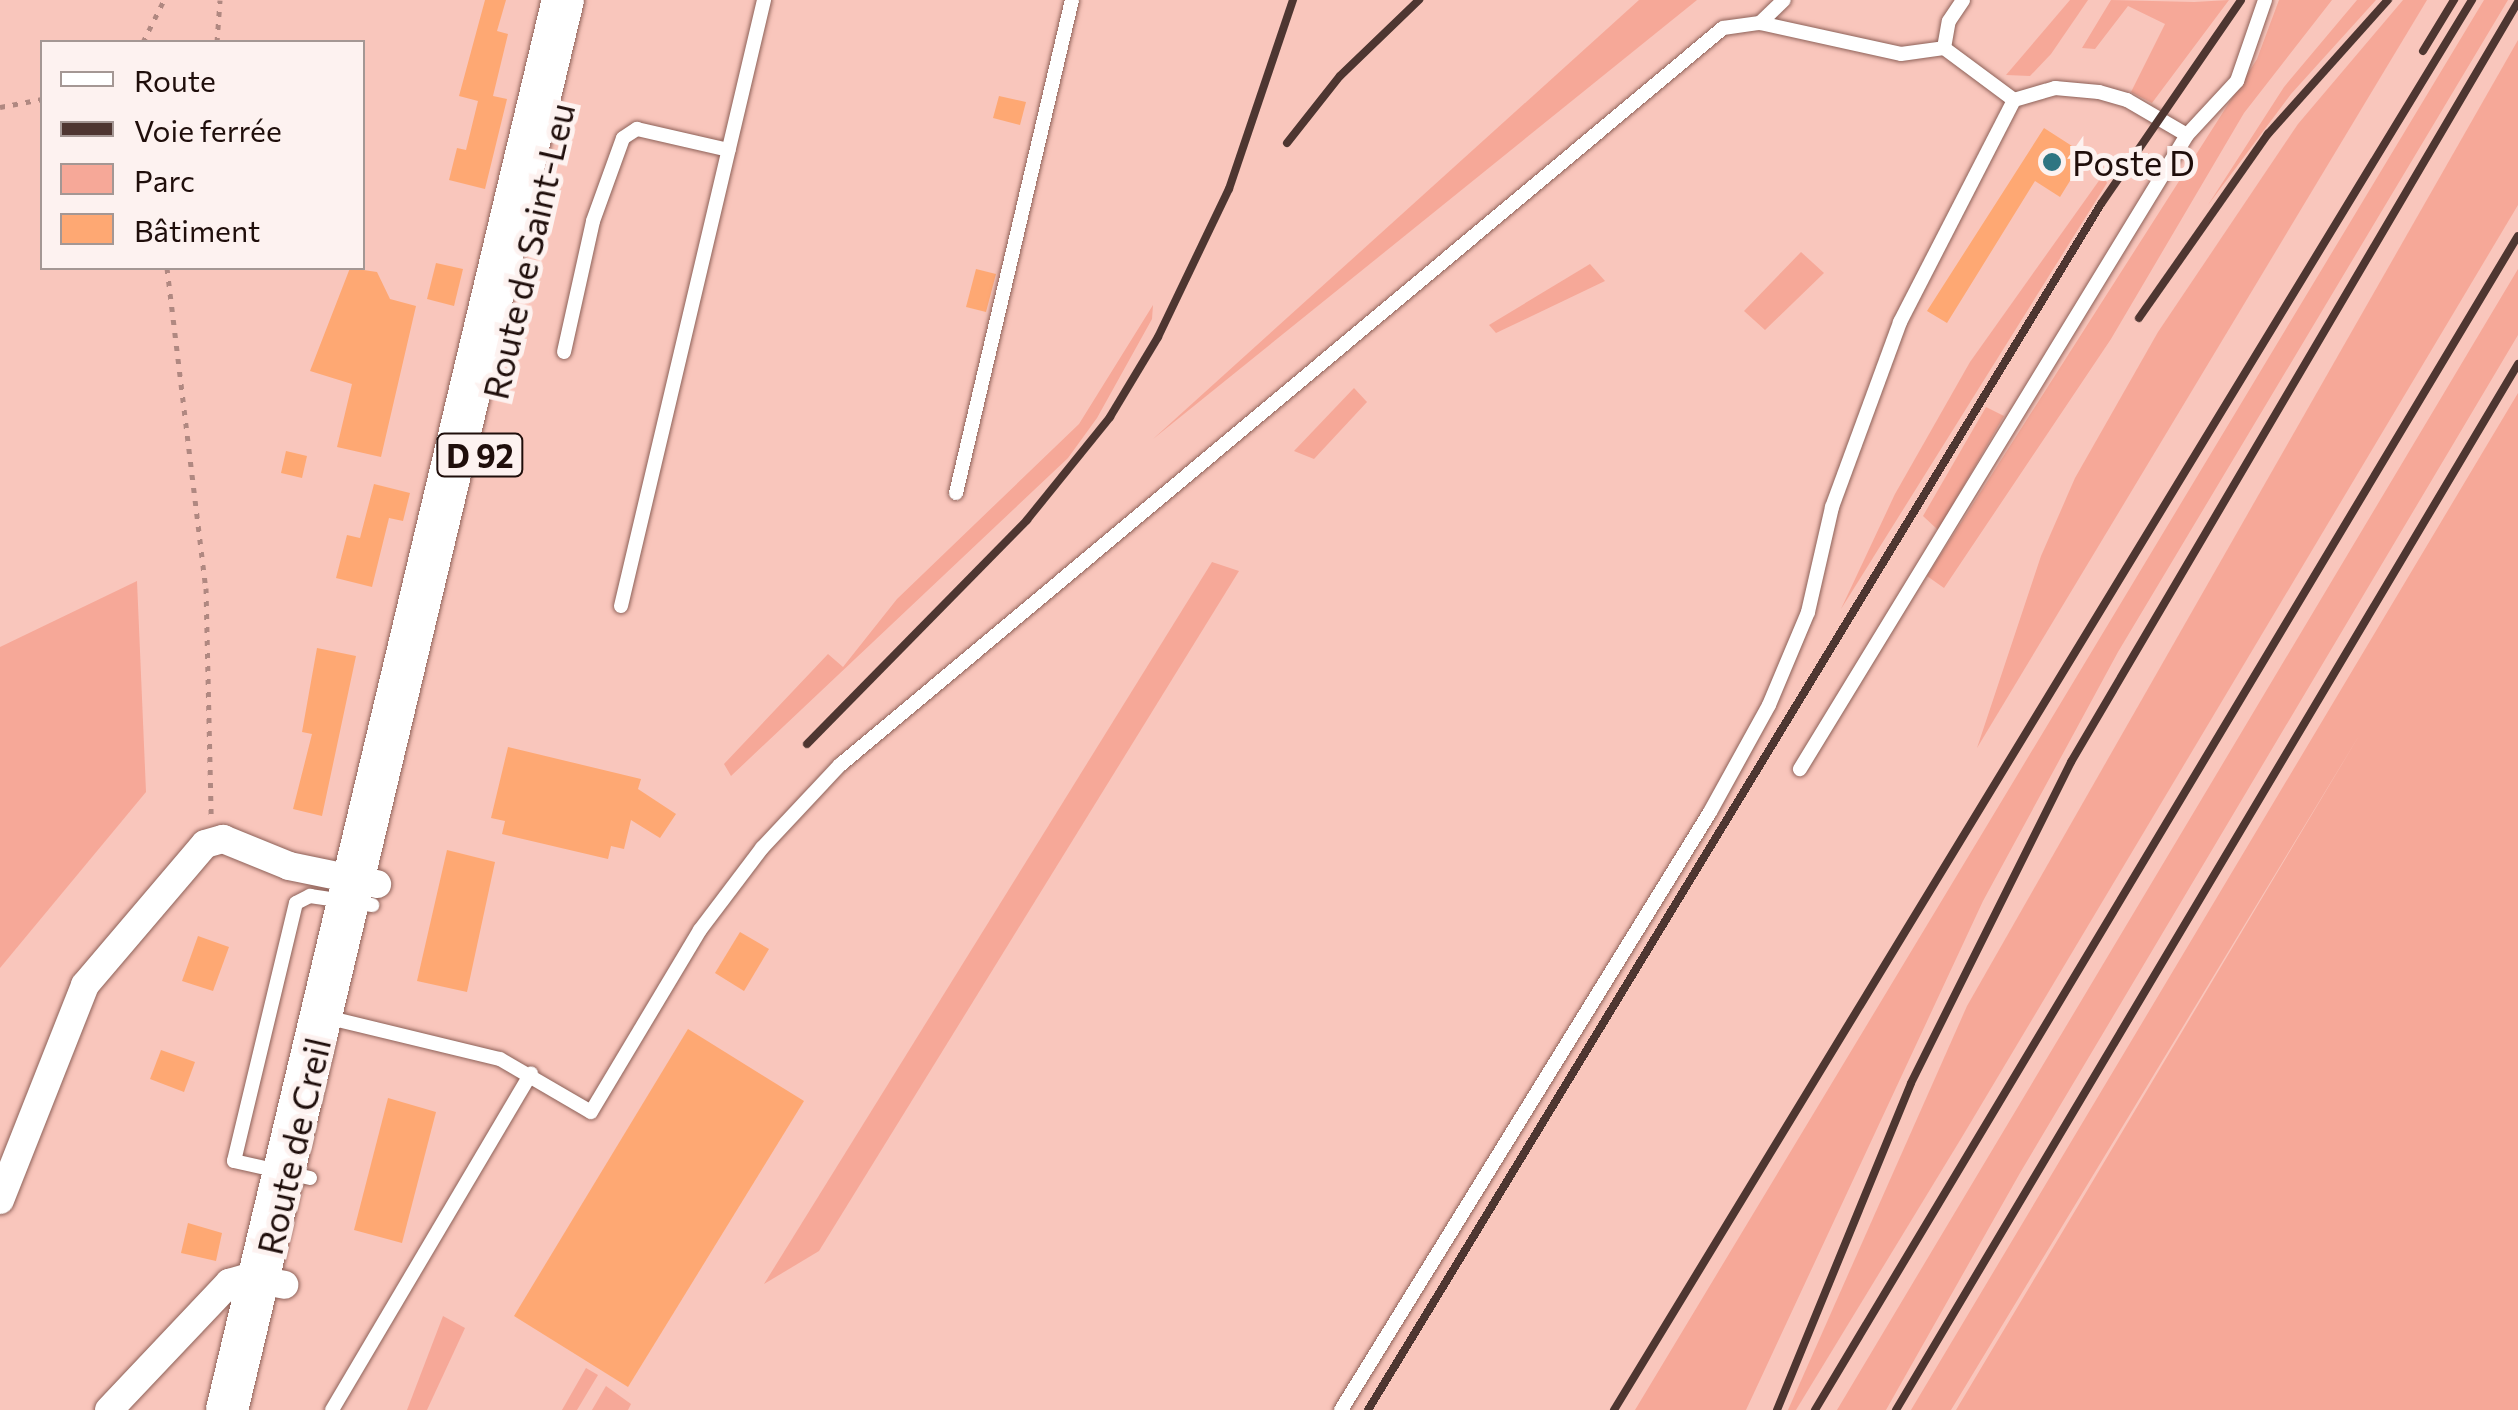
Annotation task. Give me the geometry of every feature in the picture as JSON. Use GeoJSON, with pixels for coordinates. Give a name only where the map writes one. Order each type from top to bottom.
{"type":"FeatureCollection","features":[{"type":"Feature","properties":{"kind":"main road","name":"Route de Saint-Leu"},"geometry":{"type":"LineString","coordinates":[[365,896],[564,0]]}},
{"type":"Feature","properties":{"kind":"main road","name":"Route de Saint-Leu"},"geometry":{"type":"LineString","coordinates":[[365,896],[588,0]]}},
{"type":"Feature","properties":{"kind":"main road","name":"Route de Creil"},"geometry":{"type":"LineString","coordinates":[[252,1410],[272,1282],[365,896]]}},
{"type":"Feature","properties":{"kind":"main road","name":"Route de Creil"},"geometry":{"type":"LineString","coordinates":[[227,1410],[272,1282]]}},
{"type":"Feature","properties":{"kind":"street"},"geometry":{"type":"LineString","coordinates":[[0,1200],[86,985],[214,839],[365,896]]}},
{"type":"Feature","properties":{"kind":"street"},"geometry":{"type":"LineString","coordinates":[[110,1410],[229,1283],[272,1282]]}},
{"type":"Feature","properties":{"kind":"lane"},"geometry":{"type":"LineString","coordinates":[[622,606],[764,0]]}},
{"type":"Feature","properties":{"kind":"lane"},"geometry":{"type":"LineString","coordinates":[[956,493],[1072,0]]}},
{"type":"Feature","properties":{"kind":"lane"},"geometry":{"type":"LineString","coordinates":[[1760,23],[1784,0]]}},
{"type":"Feature","properties":{"kind":"lane"},"geometry":{"type":"LineString","coordinates":[[1944,48],[1950,21],[1963,0]]}},
{"type":"Feature","properties":{"kind":"lane"},"geometry":{"type":"LineString","coordinates":[[1800,769],[2187,136],[2237,80],[2265,0]]}},
{"type":"Feature","properties":{"kind":"lane"},"geometry":{"type":"LineString","coordinates":[[334,1019],[500,1059],[591,1112],[700,930],[762,848],[840,765],[1723,28],[1760,23],[1900,54],[1944,48],[2014,100]]}},
{"type":"Feature","properties":{"kind":"lane"},"geometry":{"type":"LineString","coordinates":[[1341,1410],[1710,812],[1769,705],[1808,612],[1832,507],[1900,322],[2014,100],[2055,88],[2099,92],[2127,100],[2187,136]]}},
{"type":"Feature","properties":{"kind":"lane"},"geometry":{"type":"LineString","coordinates":[[564,352],[593,221],[623,138],[637,129],[729,150]]}},
{"type":"Feature","properties":{"kind":"lane"},"geometry":{"type":"LineString","coordinates":[[298,1176],[234,1161],[296,903],[310,896],[365,896]]}},
{"type":"Feature","properties":{"kind":"lane"},"geometry":{"type":"LineString","coordinates":[[332,1410],[531,1074]]}},
{"type":"Feature","properties":{"kind":"path"},"geometry":{"type":"LineString","coordinates":[[144,40],[164,0]]}},
{"type":"Feature","properties":{"kind":"path"},"geometry":{"type":"LineString","coordinates":[[217,40],[220,0]]}},
{"type":"Feature","properties":{"kind":"path"},"geometry":{"type":"LineString","coordinates":[[0,106],[40,99]]}},
{"type":"Feature","properties":{"kind":"path"},"geometry":{"type":"LineString","coordinates":[[167,270],[206,588],[214,839]]}},
{"type":"Feature","properties":{"kind":"green space"},"geometry":{"type":"Polygon","coordinates":[[[1639,0],[1697,0],[1153,439],[1639,0]]]}},
{"type":"Feature","properties":{"kind":"green space"},"geometry":{"type":"Polygon","coordinates":[[[2070,0],[2088,0],[2051,54],[2030,76],[2006,75],[2070,0]]]}},
{"type":"Feature","properties":{"kind":"green space"},"geometry":{"type":"Polygon","coordinates":[[[2111,0],[2229,0],[2152,103],[2131,92],[2165,24],[2128,6],[2095,49],[2082,48],[2111,0]]]}},
{"type":"Feature","properties":{"kind":"green space"},"geometry":{"type":"Polygon","coordinates":[[[2279,0],[2332,0],[2244,113],[2111,339],[1944,588],[1927,576],[2257,59],[2279,0]]]}},
{"type":"Feature","properties":{"kind":"green space"},"geometry":{"type":"Polygon","coordinates":[[[2357,0],[2376,0],[2291,94],[2208,205],[2284,87],[2357,0]]]}},
{"type":"Feature","properties":{"kind":"green space"},"geometry":{"type":"Polygon","coordinates":[[[2403,0],[2427,0],[1977,748],[2041,556],[2075,478],[2158,332],[2298,124],[2403,0]]]}},
{"type":"Feature","properties":{"kind":"green space"},"geometry":{"type":"Polygon","coordinates":[[[2484,0],[2508,0],[2118,652],[1983,901],[1746,1410],[1635,1410],[2484,0]]]}},
{"type":"Feature","properties":{"kind":"green space"},"geometry":{"type":"Polygon","coordinates":[[[2518,40],[2518,205],[1962,1137],[1796,1410],[1788,1410],[1967,1006],[2518,40]]]}},
{"type":"Feature","properties":{"kind":"green space"},"geometry":{"type":"Polygon","coordinates":[[[2103,175],[2107,183],[1841,609],[1895,494],[1970,362],[2103,175]]]}},
{"type":"Feature","properties":{"kind":"green space"},"geometry":{"type":"Polygon","coordinates":[[[1801,252],[1824,273],[1765,330],[1744,311],[1801,252]]]}},
{"type":"Feature","properties":{"kind":"green space"},"geometry":{"type":"Polygon","coordinates":[[[1590,264],[1605,281],[1496,333],[1489,325],[1590,264]]]}},
{"type":"Feature","properties":{"kind":"green space"},"geometry":{"type":"Polygon","coordinates":[[[2518,269],[2518,335],[2020,1173],[1886,1410],[1837,1410],[2518,269]]]}},
{"type":"Feature","properties":{"kind":"green space"},"geometry":{"type":"Polygon","coordinates":[[[1153,305],[1152,319],[1097,418],[1068,458],[731,776],[724,764],[828,654],[843,667],[897,599],[1079,424],[1153,305]]]}},
{"type":"Feature","properties":{"kind":"green space"},"geometry":{"type":"Polygon","coordinates":[[[1354,388],[1367,402],[1314,459],[1294,451],[1354,388]]]}},
{"type":"Feature","properties":{"kind":"green space"},"geometry":{"type":"Polygon","coordinates":[[[2518,393],[2518,1410],[1956,1410],[2360,734],[1951,1410],[1911,1410],[2518,393]]]}},
{"type":"Feature","properties":{"kind":"green space"},"geometry":{"type":"Polygon","coordinates":[[[1986,407],[2004,416],[1938,530],[1923,516],[1986,407]]]}},
{"type":"Feature","properties":{"kind":"green space"},"geometry":{"type":"Polygon","coordinates":[[[1212,562],[1239,571],[819,1251],[764,1284],[1212,562]]]}},
{"type":"Feature","properties":{"kind":"green space"},"geometry":{"type":"Polygon","coordinates":[[[137,581],[146,792],[0,968],[0,647],[137,581]]]}},
{"type":"Feature","properties":{"kind":"green space"},"geometry":{"type":"Polygon","coordinates":[[[443,1316],[465,1328],[427,1410],[407,1410],[443,1316]]]}},
{"type":"Feature","properties":{"kind":"green space"},"geometry":{"type":"Polygon","coordinates":[[[586,1368],[598,1375],[577,1410],[562,1410],[586,1368]]]}},
{"type":"Feature","properties":{"kind":"green space"},"geometry":{"type":"Polygon","coordinates":[[[606,1386],[631,1404],[628,1410],[592,1410],[606,1386]]]}},
{"type":"Feature","properties":{"kind":"building"},"geometry":{"type":"Polygon","coordinates":[[[485,0],[506,0],[497,31],[508,34],[493,96],[507,99],[485,189],[449,180],[457,148],[466,150],[478,101],[459,96],[485,0]]]}},
{"type":"Feature","properties":{"kind":"building"},"geometry":{"type":"Polygon","coordinates":[[[999,96],[1026,102],[1020,125],[993,118],[999,96]]]}},
{"type":"Feature","properties":{"kind":"building"},"geometry":{"type":"Polygon","coordinates":[[[2044,128],[2086,155],[2060,197],[2035,181],[1947,323],[1927,311],[2044,128]]]}},
{"type":"Feature","properties":{"kind":"building"},"geometry":{"type":"Polygon","coordinates":[[[436,263],[463,269],[454,306],[427,299],[436,263]]]}},
{"type":"Feature","properties":{"kind":"building"},"geometry":{"type":"Polygon","coordinates":[[[976,269],[996,274],[986,312],[966,307],[976,269]]]}},
{"type":"Feature","properties":{"kind":"building"},"geometry":{"type":"Polygon","coordinates":[[[349,270],[377,272],[390,299],[416,306],[381,457],[337,447],[352,384],[310,371],[349,270]]]}},
{"type":"Feature","properties":{"kind":"building"},"geometry":{"type":"Polygon","coordinates":[[[286,451],[307,456],[302,478],[281,473],[286,451]]]}},
{"type":"Feature","properties":{"kind":"building"},"geometry":{"type":"Polygon","coordinates":[[[374,484],[410,493],[403,521],[389,518],[372,587],[336,578],[347,535],[360,538],[374,484]]]}},
{"type":"Feature","properties":{"kind":"building"},"geometry":{"type":"Polygon","coordinates":[[[317,648],[356,656],[322,816],[293,809],[312,734],[302,732],[317,648]]]}},
{"type":"Feature","properties":{"kind":"building"},"geometry":{"type":"Polygon","coordinates":[[[508,747],[641,779],[638,789],[676,814],[660,838],[631,820],[624,849],[611,846],[608,859],[502,834],[505,821],[491,818],[508,747]]]}},
{"type":"Feature","properties":{"kind":"building"},"geometry":{"type":"Polygon","coordinates":[[[447,850],[495,862],[467,992],[417,981],[447,850]]]}},
{"type":"Feature","properties":{"kind":"building"},"geometry":{"type":"Polygon","coordinates":[[[740,932],[769,949],[744,991],[715,973],[740,932]]]}},
{"type":"Feature","properties":{"kind":"building"},"geometry":{"type":"Polygon","coordinates":[[[198,936],[229,947],[213,991],[182,981],[198,936]]]}},
{"type":"Feature","properties":{"kind":"building"},"geometry":{"type":"Polygon","coordinates":[[[688,1029],[804,1101],[628,1387],[514,1316],[688,1029]]]}},
{"type":"Feature","properties":{"kind":"building"},"geometry":{"type":"Polygon","coordinates":[[[161,1050],[195,1062],[184,1092],[150,1079],[161,1050]]]}},
{"type":"Feature","properties":{"kind":"building"},"geometry":{"type":"Polygon","coordinates":[[[388,1098],[436,1112],[402,1243],[354,1230],[388,1098]]]}},
{"type":"Feature","properties":{"kind":"building"},"geometry":{"type":"Polygon","coordinates":[[[188,1223],[222,1233],[216,1261],[181,1253],[188,1223]]]}},
{"type":"Feature","properties":{"kind":"railway"},"geometry":{"type":"LineString","coordinates":[[807,744],[1027,520],[1110,417],[1158,337],[1229,189],[1293,0]]}},
{"type":"Feature","properties":{"kind":"railway"},"geometry":{"type":"LineString","coordinates":[[1287,143],[1340,76],[1419,0]]}},
{"type":"Feature","properties":{"kind":"railway"},"geometry":{"type":"LineString","coordinates":[[1368,1410],[2101,204],[2241,0]]}},
{"type":"Feature","properties":{"kind":"railway"},"geometry":{"type":"LineString","coordinates":[[2139,318],[2268,134],[2388,0]]}},
{"type":"Feature","properties":{"kind":"railway"},"geometry":{"type":"LineString","coordinates":[[2423,51],[2454,0]]}},
{"type":"Feature","properties":{"kind":"railway"},"geometry":{"type":"LineString","coordinates":[[1614,1410],[2472,0]]}},
{"type":"Feature","properties":{"kind":"railway"},"geometry":{"type":"LineString","coordinates":[[1777,1410],[1911,1083],[2071,762],[2518,2]]}},
{"type":"Feature","properties":{"kind":"railway"},"geometry":{"type":"LineString","coordinates":[[1815,1410],[2518,236]]}},
{"type":"Feature","properties":{"kind":"railway"},"geometry":{"type":"LineString","coordinates":[[1896,1410],[2518,364]]}},
{"type":"Feature","properties":{"kind":"place","name":"Poste D"},"geometry":{"type":"Point","coordinates":[2052,162]}}]}
